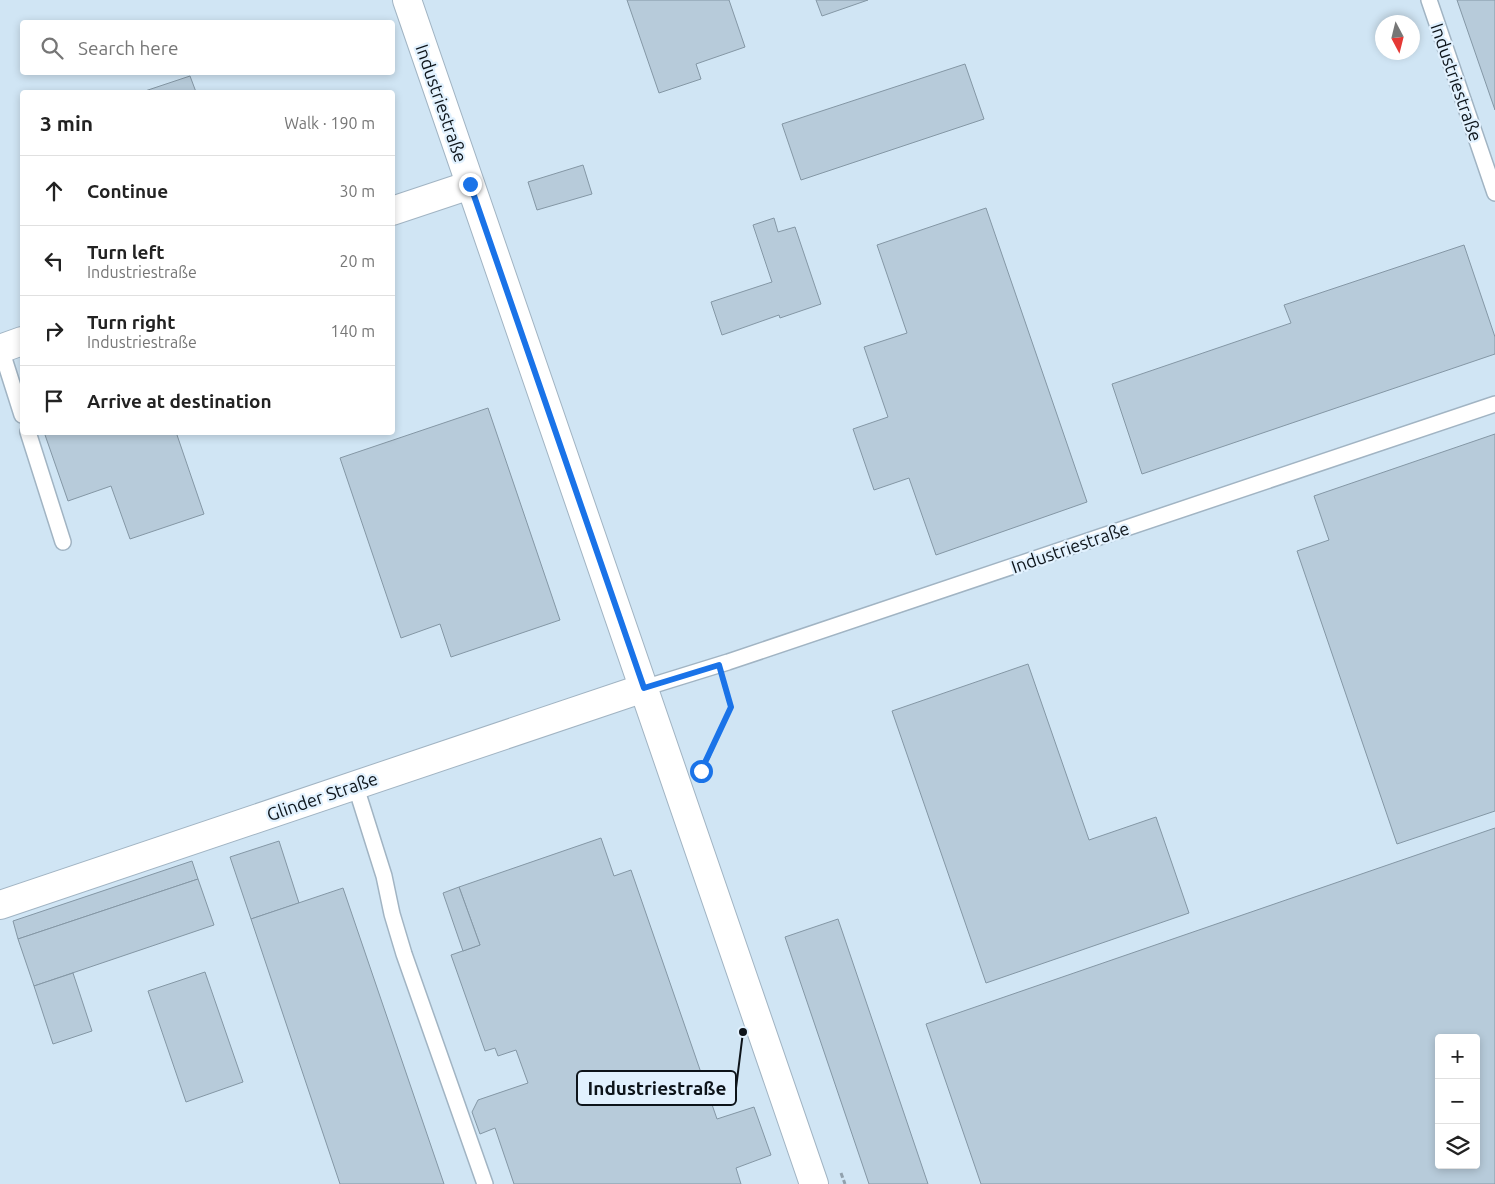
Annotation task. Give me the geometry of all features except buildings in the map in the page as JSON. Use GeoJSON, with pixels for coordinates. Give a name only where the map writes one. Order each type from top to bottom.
{"type":"FeatureCollection","features":[{"type":"Feature","properties":{"kind":"street","name":"Industriestraße"},"geometry":{"type":"LineString","coordinates":[[407,0],[814,1184]]}},
{"type":"Feature","properties":{"kind":"street"},"geometry":{"type":"LineString","coordinates":[[395,210],[470,184]]}},
{"type":"Feature","properties":{"kind":"street","name":"Glinder Straße"},"geometry":{"type":"LineString","coordinates":[[0,905],[644,688]]}},
{"type":"Feature","properties":{"kind":"lane","name":"Industriestraße"},"geometry":{"type":"LineString","coordinates":[[1429,0],[1495,193]]}},
{"type":"Feature","properties":{"kind":"lane"},"geometry":{"type":"LineString","coordinates":[[8,346],[20,405]]}},
{"type":"Feature","properties":{"kind":"lane","name":"Industriestraße"},"geometry":{"type":"LineString","coordinates":[[644,688],[719,665],[1495,404]]}},
{"type":"Feature","properties":{"kind":"lane"},"geometry":{"type":"LineString","coordinates":[[29,435],[63,542]]}},
{"type":"Feature","properties":{"kind":"lane"},"geometry":{"type":"LineString","coordinates":[[355,784],[384,876],[392,914],[404,954],[485,1184]]}},
{"type":"Feature","properties":{"kind":"path"},"geometry":{"type":"LineString","coordinates":[[705,780],[701,771],[731,707],[719,665]]}},
{"type":"Feature","properties":{"kind":"path"},"geometry":{"type":"LineString","coordinates":[[838,1165],[845,1184]]}},
{"type":"Feature","properties":{"kind":"place","name":"Industriestraße"},"geometry":{"type":"Point","coordinates":[743,1032]}},
{"type":"Feature","properties":{"kind":"route"},"geometry":{"type":"LineString","coordinates":[[470,184],[644,688],[719,665],[731,707],[701,771]]}}]}
